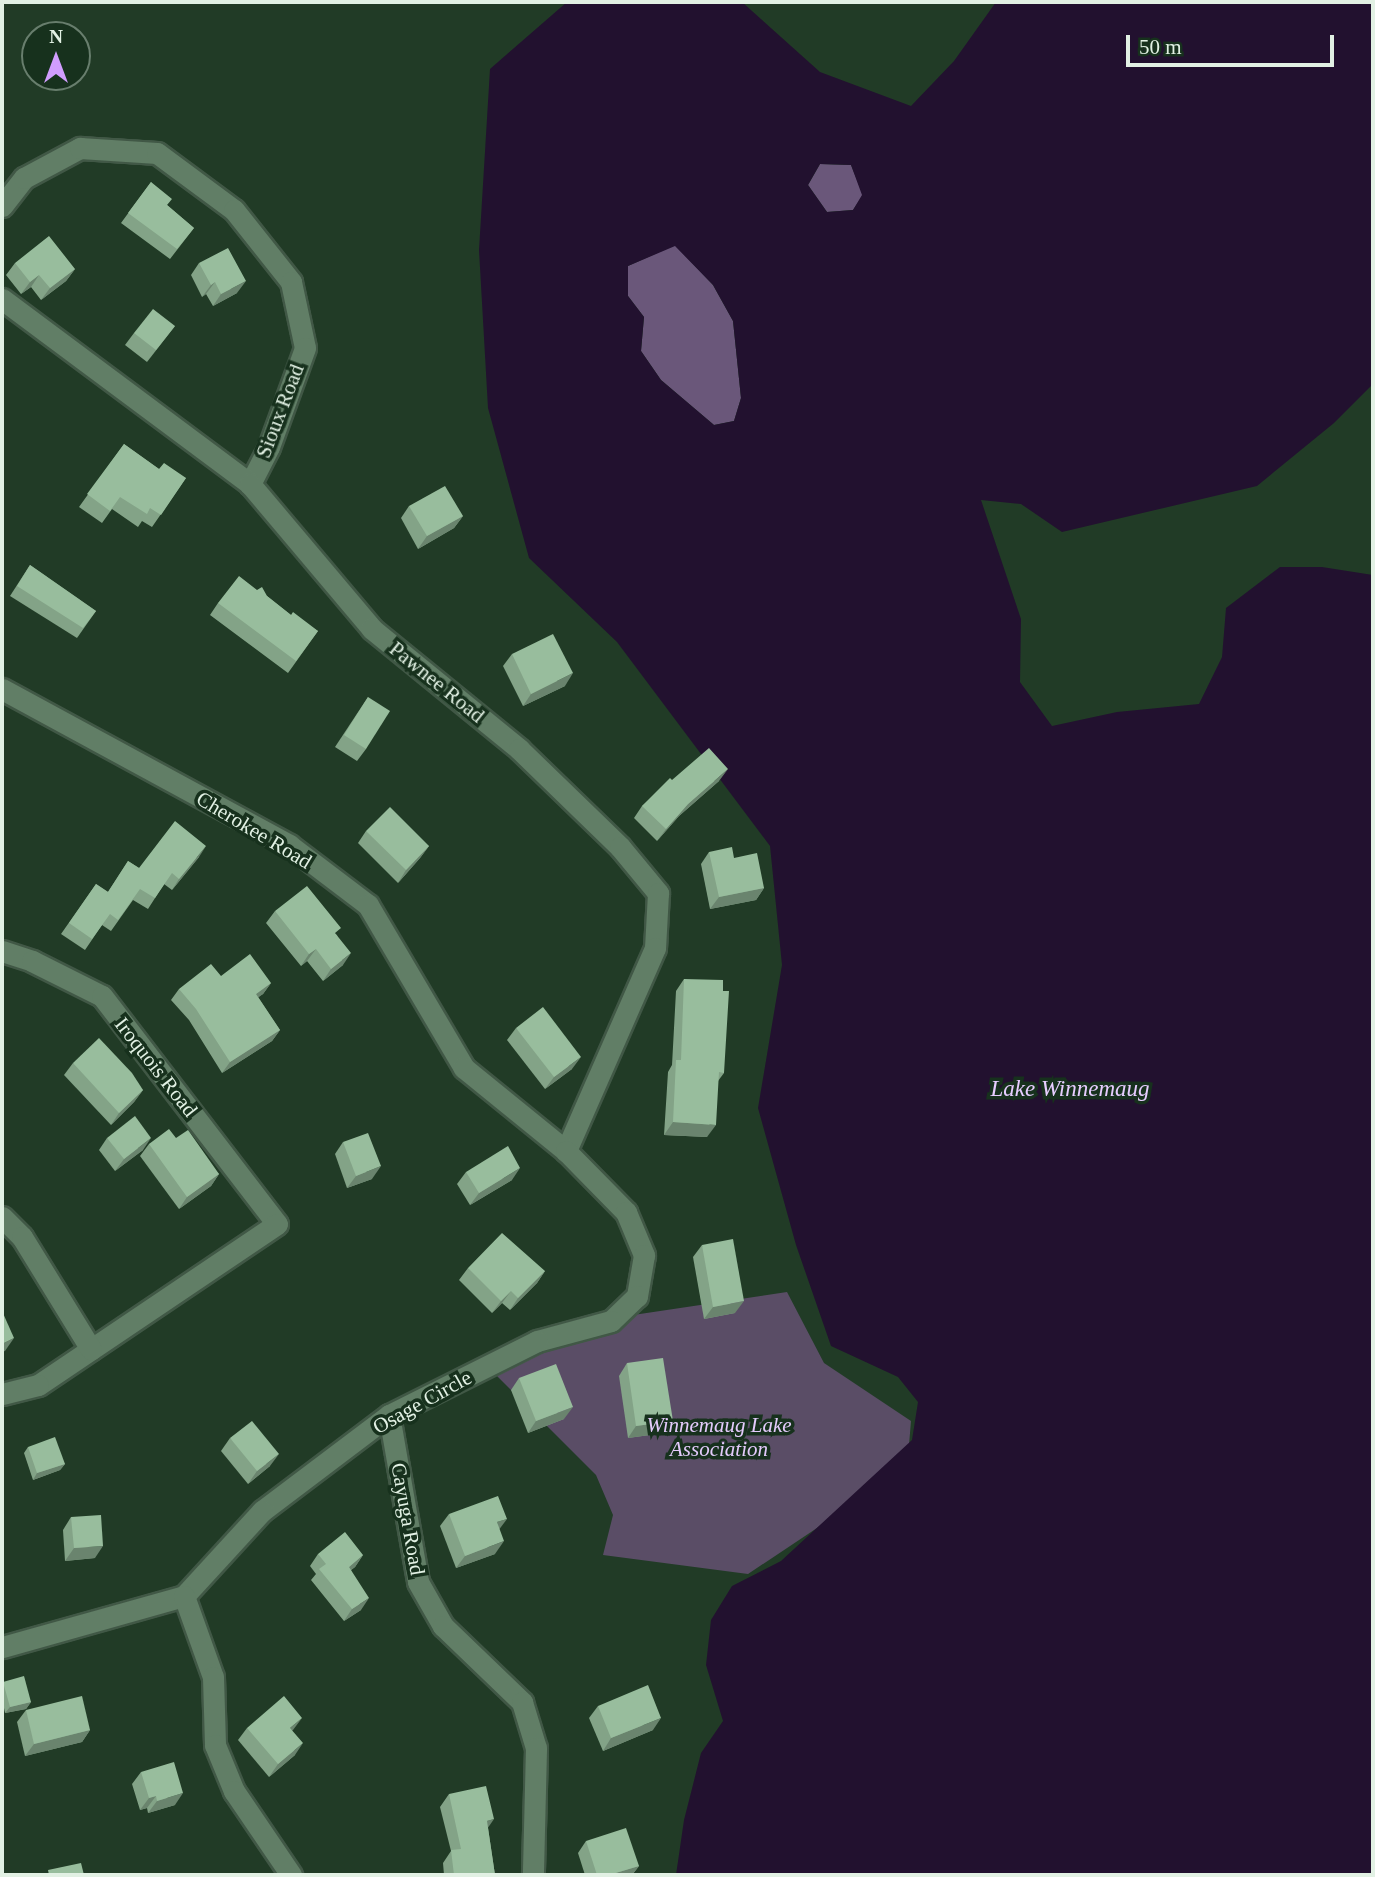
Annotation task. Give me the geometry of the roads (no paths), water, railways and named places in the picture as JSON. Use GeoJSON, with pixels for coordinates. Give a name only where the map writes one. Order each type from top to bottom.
{"type":"FeatureCollection","features":[{"type":"Feature","properties":{"kind":"street","name":"Sioux Road"},"geometry":{"type":"LineString","coordinates":[[2,206],[24,178],[80,148],[157,153],[234,210],[291,282],[305,348],[269,447],[250,484]]}},
{"type":"Feature","properties":{"kind":"street","name":"Pawnee Road"},"geometry":{"type":"LineString","coordinates":[[2,299],[250,484],[372,629],[519,750],[620,846],[659,893],[655,948],[566,1151]]}},
{"type":"Feature","properties":{"kind":"street","name":"Cherokee Road"},"geometry":{"type":"LineString","coordinates":[[2,689],[289,845],[368,905],[464,1068],[566,1151]]}},
{"type":"Feature","properties":{"kind":"street","name":"Iroquois Road"},"geometry":{"type":"LineString","coordinates":[[2,951],[32,961],[102,996],[277,1224],[92,1349]]}},
{"type":"Feature","properties":{"kind":"street","name":"Osage Circle"},"geometry":{"type":"LineString","coordinates":[[184,1596],[262,1511],[389,1415],[537,1341],[611,1321],[637,1296],[643,1255],[626,1212],[566,1151]]}},
{"type":"Feature","properties":{"kind":"street"},"geometry":{"type":"LineString","coordinates":[[2,1217],[22,1237],[92,1349],[38,1385],[2,1394]]}},
{"type":"Feature","properties":{"kind":"street","name":"Cayuga Road"},"geometry":{"type":"LineString","coordinates":[[389,1415],[418,1582],[443,1626],[522,1702],[536,1748],[533,1875]]}},
{"type":"Feature","properties":{"kind":"street"},"geometry":{"type":"LineString","coordinates":[[2,1647],[184,1596],[213,1677],[215,1745],[234,1791],[291,1875]]}},
{"type":"Feature","properties":{"kind":"water","name":"Lake Winnemaug"},"geometry":{"type":"Polygon","coordinates":[[[567,2],[742,2],[820,72],[911,106],[954,61],[996,2],[1373,2],[1373,384],[1334,423],[1257,486],[1062,532],[1021,504],[981,500],[1021,619],[1020,682],[1052,726],[1117,712],[1199,704],[1222,657],[1226,608],[1280,567],[1322,567],[1373,575],[1373,1875],[676,1875],[684,1820],[701,1753],[723,1721],[706,1665],[711,1620],[732,1586],[781,1561],[912,1440],[918,1402],[898,1377],[831,1346],[796,1245],[758,1108],[782,965],[770,846],[617,642],[529,558],[488,408],[479,250],[490,69],[567,2]],[[820,164],[808,185],[827,212],[853,210],[862,195],[851,165],[820,164]],[[675,246],[628,266],[628,296],[644,317],[641,351],[661,380],[714,425],[734,421],[741,398],[733,321],[713,285],[675,246]]]}},
{"type":"Feature","properties":{"kind":"park label","name":"Winnemaug Lake Association"},"geometry":{"type":"Point","coordinates":[719,1437]}}]}
